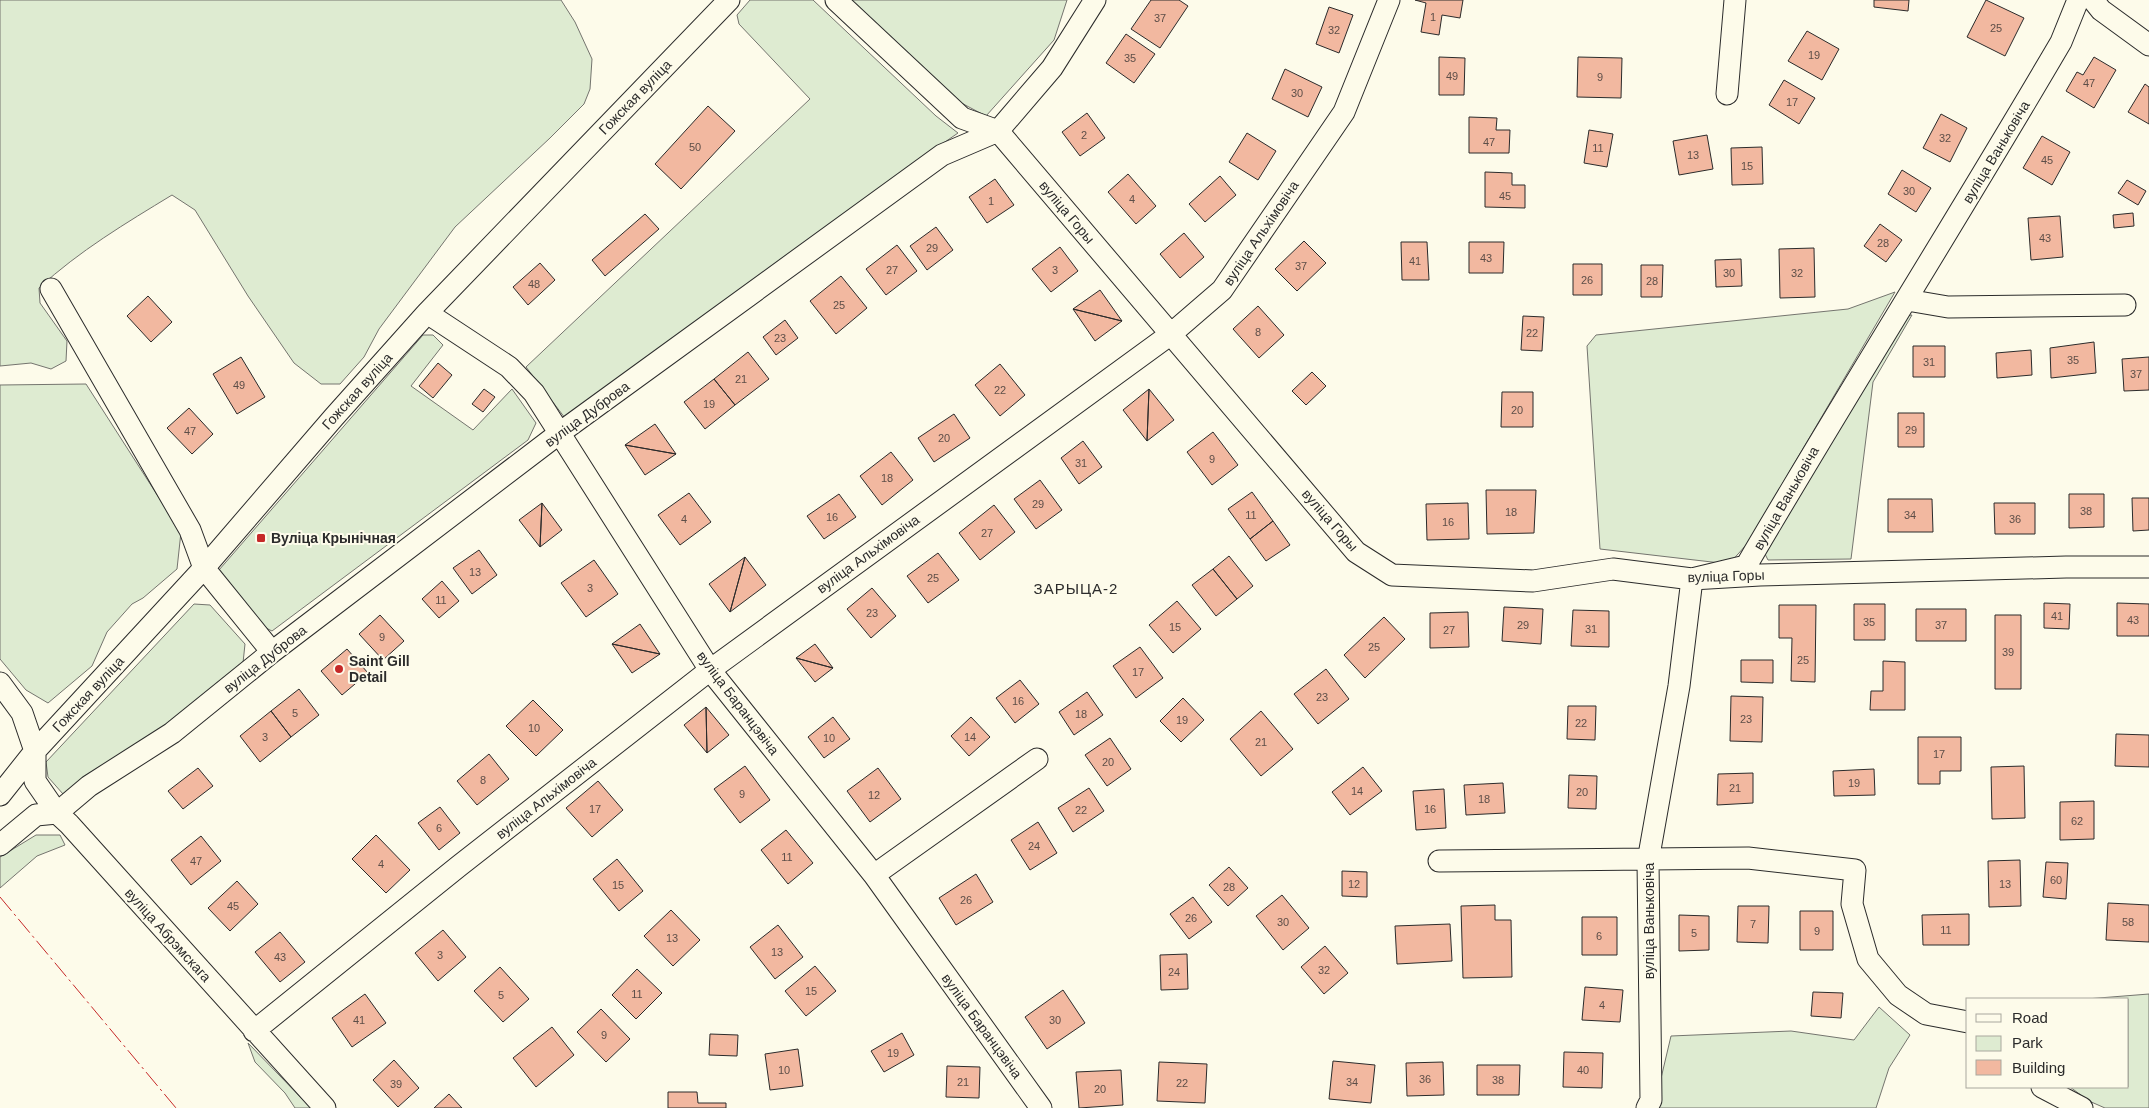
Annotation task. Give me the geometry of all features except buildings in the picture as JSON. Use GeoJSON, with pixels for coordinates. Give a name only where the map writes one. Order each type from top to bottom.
{"type":"FeatureCollection","features":[{"type":"Feature","properties":{"kind":"street","name":"Гожская вуліца"},"geometry":{"type":"LineString","coordinates":[[0,795],[35,752],[204,568],[427,313],[729,0]]}},
{"type":"Feature","properties":{"kind":"street","name":"вуліца Горы"},"geometry":{"type":"LineString","coordinates":[[836,0],[962,118],[998,131],[1356,552],[1392,576],[1533,581],[1613,569],[1692,579],[2066,567],[2149,567]]}},
{"type":"Feature","properties":{"kind":"street","name":"вуліца Дуброва"},"geometry":{"type":"LineString","coordinates":[[58,813],[89,786],[172,733],[272,652],[561,432],[942,155],[998,131],[1052,68],[1095,0]]}},
{"type":"Feature","properties":{"kind":"street","name":"вуліца Альхімовіча"},"geometry":{"type":"LineString","coordinates":[[254,1031],[459,866],[710,670],[1171,334],[1222,290],[1344,112],[1389,0]]}},
{"type":"Feature","properties":{"kind":"street"},"geometry":{"type":"LineString","coordinates":[[1727,94],[1735,0]]}},
{"type":"Feature","properties":{"kind":"street","name":"вуліца Ваньковіча"},"geometry":{"type":"LineString","coordinates":[[1647,1108],[1651,1100],[1648,861],[1679,686],[1692,579],[1746,566],[2061,42],[2078,0]]}},
{"type":"Feature","properties":{"kind":"street"},"geometry":{"type":"LineString","coordinates":[[2093,0],[2101,10],[2149,45]]}},
{"type":"Feature","properties":{"kind":"street"},"geometry":{"type":"LineString","coordinates":[[51,289],[190,530],[204,568],[272,652]]}},
{"type":"Feature","properties":{"kind":"street"},"geometry":{"type":"LineString","coordinates":[[1907,300],[1948,307],[2125,305]]}},
{"type":"Feature","properties":{"kind":"street","name":"вуліца Баранцэвіча"},"geometry":{"type":"LineString","coordinates":[[427,313],[509,368],[534,393],[561,432],[710,670],[874,875],[1041,1108]]}},
{"type":"Feature","properties":{"kind":"street","name":"вуліца Абрэмскага"},"geometry":{"type":"LineString","coordinates":[[0,683],[22,712],[35,752],[35,781],[58,813],[325,1108]]}},
{"type":"Feature","properties":{"kind":"street"},"geometry":{"type":"LineString","coordinates":[[874,875],[1037,759]]}},
{"type":"Feature","properties":{"kind":"street"},"geometry":{"type":"LineString","coordinates":[[0,846],[36,815],[58,813]]}},
{"type":"Feature","properties":{"kind":"street"},"geometry":{"type":"LineString","coordinates":[[1439,861],[1648,861],[1748,858],[1855,870],[1852,904],[1868,959],[1898,995],[1926,1014],[1966,1022]]}},
{"type":"Feature","properties":{"kind":"street"},"geometry":{"type":"LineString","coordinates":[[2044,1088],[2082,1108]]}},
{"type":"Feature","properties":{"kind":"green space"},"geometry":{"type":"Polygon","coordinates":[[[0,0],[561,0],[575,22],[592,59],[590,89],[584,104],[455,227],[379,329],[364,357],[340,384],[321,384],[294,363],[248,296],[195,210],[172,195],[87,250],[39,288],[40,303],[67,341],[66,361],[51,369],[31,363],[0,366],[0,0]]]}},
{"type":"Feature","properties":{"kind":"green space"},"geometry":{"type":"Polygon","coordinates":[[[750,0],[813,0],[936,116],[958,133],[565,418],[526,367],[810,99],[739,24],[737,15],[750,0]]]}},
{"type":"Feature","properties":{"kind":"green space"},"geometry":{"type":"Polygon","coordinates":[[[852,0],[1067,0],[1054,40],[986,116],[950,97],[852,0]]]}},
{"type":"Feature","properties":{"kind":"green space"},"geometry":{"type":"Polygon","coordinates":[[[1895,292],[1747,544],[1729,564],[1600,549],[1587,346],[1596,335],[1848,309],[1895,292]]]}},
{"type":"Feature","properties":{"kind":"green space"},"geometry":{"type":"Polygon","coordinates":[[[1912,315],[1873,382],[1851,559],[1768,560],[1764,552],[1903,316],[1912,315]]]}},
{"type":"Feature","properties":{"kind":"green space"},"geometry":{"type":"Polygon","coordinates":[[[423,335],[433,335],[443,345],[411,386],[473,430],[512,389],[536,423],[528,440],[272,631],[266,628],[219,570],[423,335]]]}},
{"type":"Feature","properties":{"kind":"green space"},"geometry":{"type":"Polygon","coordinates":[[[86,384],[181,532],[177,569],[143,598],[132,604],[107,632],[92,666],[48,703],[26,690],[0,659],[0,385],[86,384]]]}},
{"type":"Feature","properties":{"kind":"green space"},"geometry":{"type":"Polygon","coordinates":[[[194,604],[210,605],[245,644],[243,663],[180,716],[63,794],[48,777],[46,762],[194,604]]]}},
{"type":"Feature","properties":{"kind":"green space"},"geometry":{"type":"Polygon","coordinates":[[[36,835],[60,835],[65,845],[37,856],[0,888],[0,857],[36,835]]]}},
{"type":"Feature","properties":{"kind":"green space"},"geometry":{"type":"Polygon","coordinates":[[[2149,994],[2149,1108],[2105,1108],[2089,1101],[2071,1088],[2129,1088],[2129,998],[2099,998],[2149,994]]]}},
{"type":"Feature","properties":{"kind":"green space"},"geometry":{"type":"Polygon","coordinates":[[[1879,1007],[1910,1035],[1889,1068],[1876,1108],[1654,1108],[1671,1036],[1791,1031],[1854,1040],[1879,1007]]]}},
{"type":"Feature","properties":{"kind":"green space"},"geometry":{"type":"Polygon","coordinates":[[[248,1043],[311,1108],[295,1108],[285,1093],[255,1062],[248,1043]]]}},
{"type":"Feature","properties":{"kind":"power"},"geometry":{"type":"LineString","coordinates":[[0,897],[176,1108]]}},
{"type":"Feature","properties":{"kind":"place","name":"Вуліца Крынічная"},"geometry":{"type":"Point","coordinates":[261,538]}},
{"type":"Feature","properties":{"kind":"place","name":"Saint Gill Detail"},"geometry":{"type":"Point","coordinates":[339,669]}},
{"type":"Feature","properties":{"kind":"district","name":"ЗАРЫЦА-2"},"geometry":{"type":"Point","coordinates":[1076,589]}}]}
